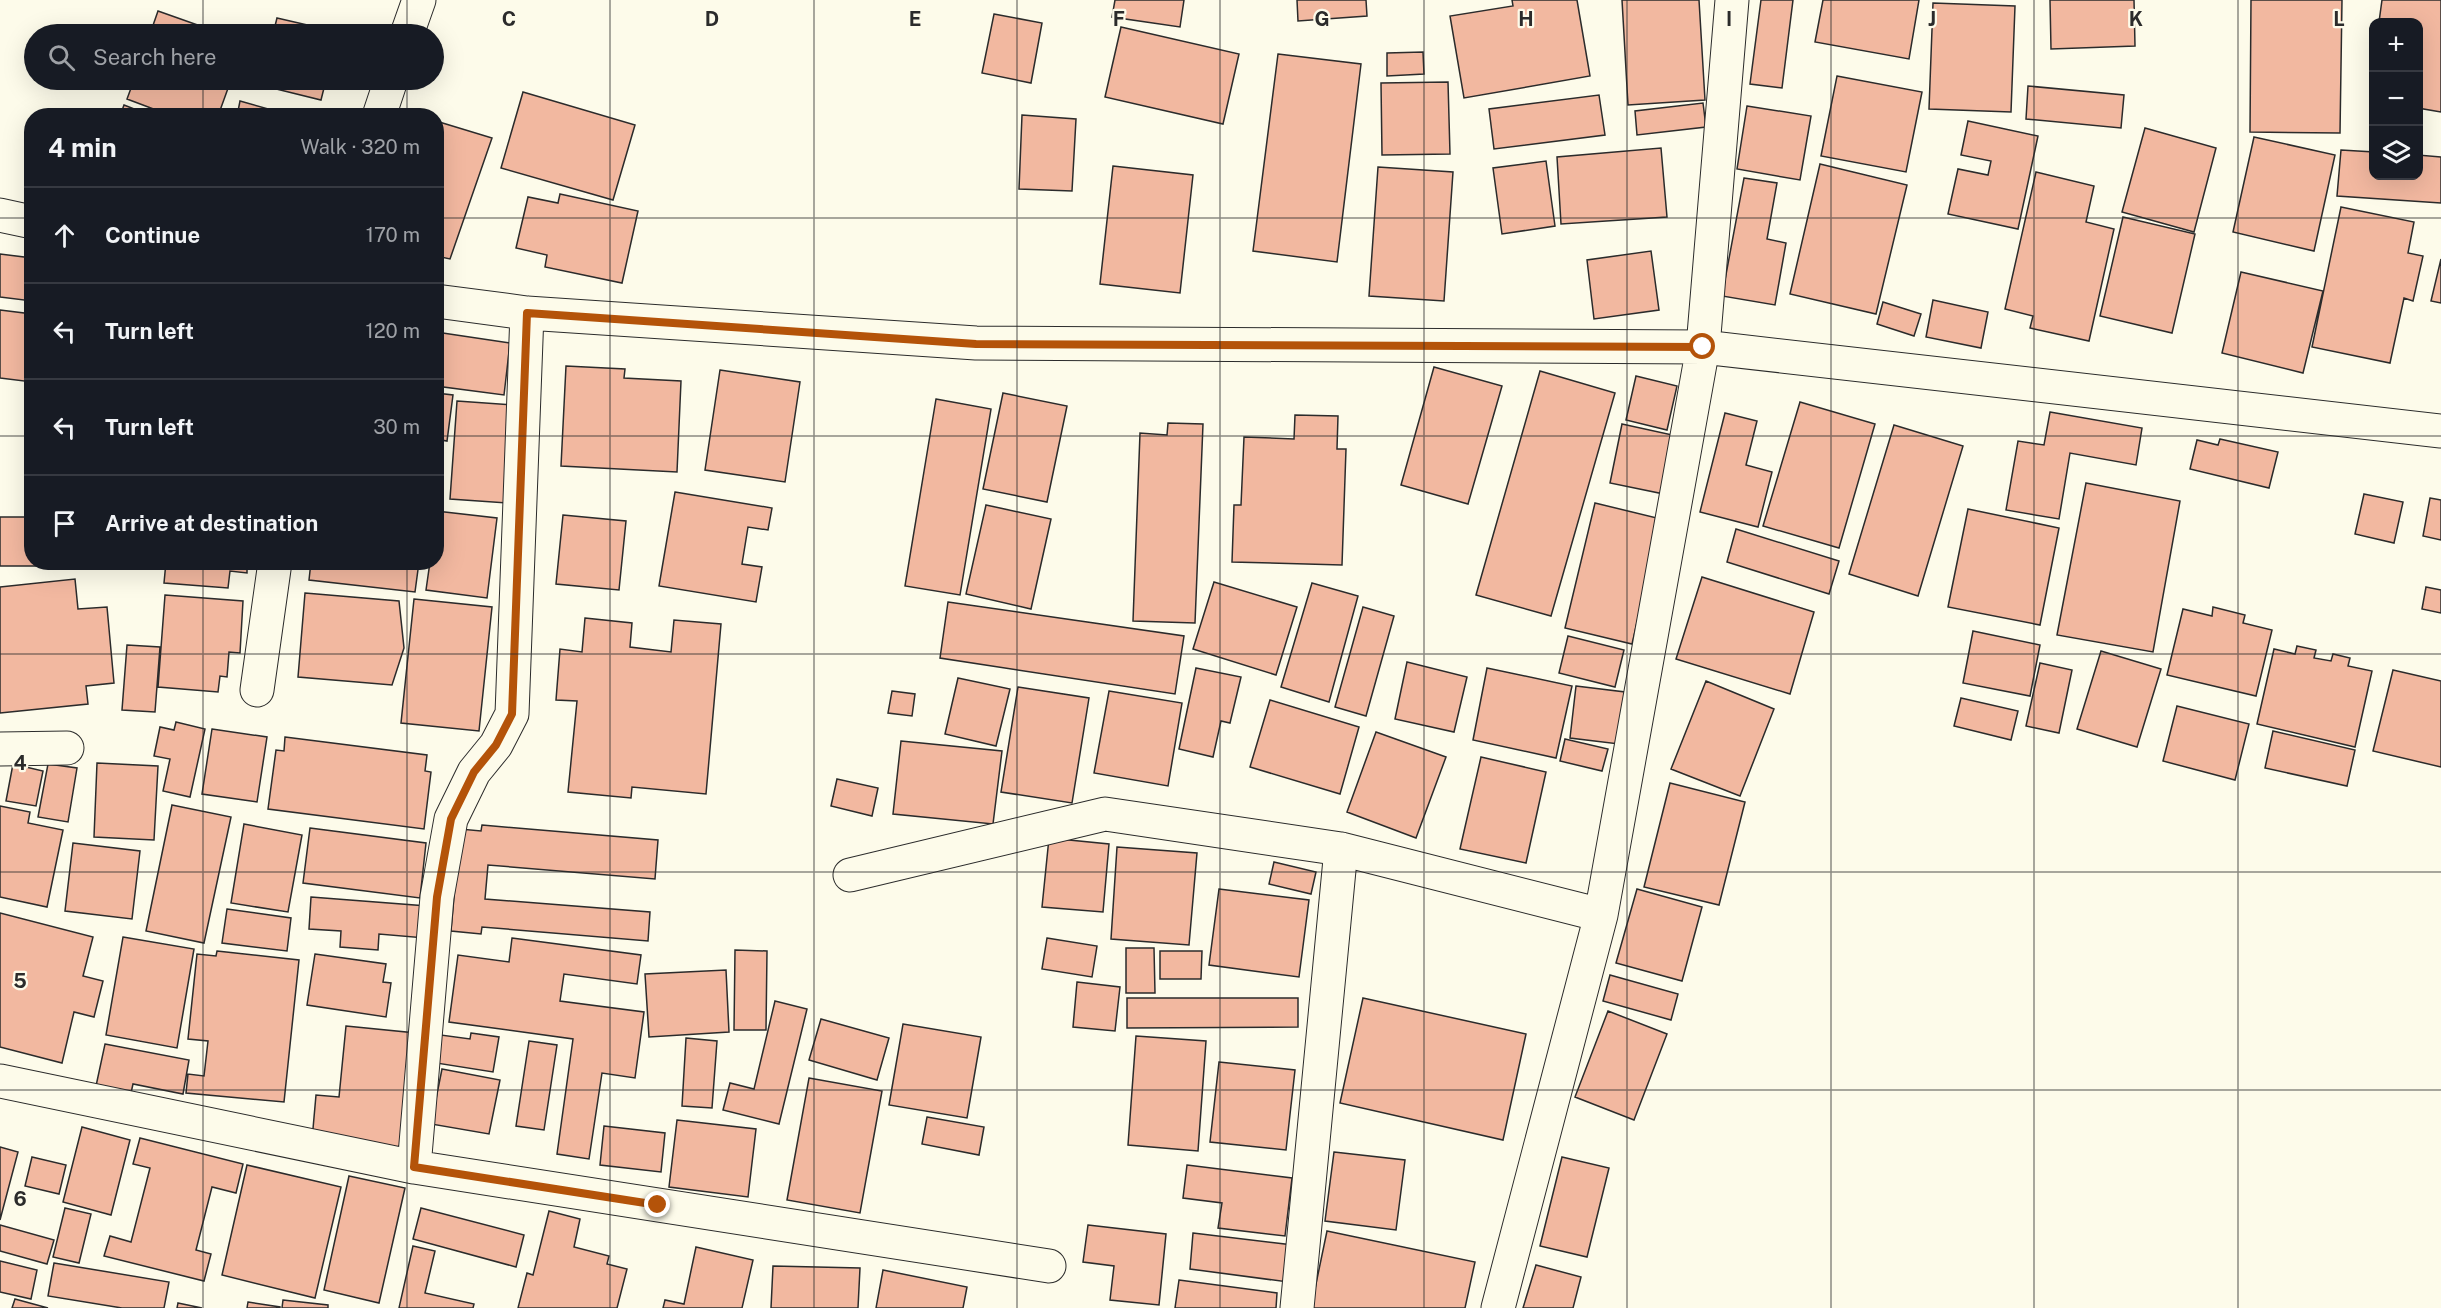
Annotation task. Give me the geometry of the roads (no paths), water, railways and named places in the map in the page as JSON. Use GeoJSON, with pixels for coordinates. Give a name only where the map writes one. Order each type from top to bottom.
{"type":"FeatureCollection","features":[{"type":"Feature","properties":{"kind":"street"},"geometry":{"type":"LineString","coordinates":[[411,24],[419,0]]}},
{"type":"Feature","properties":{"kind":"street"},"geometry":{"type":"LineString","coordinates":[[1498,1308],[1601,915],[1703,347],[1732,0]]}},
{"type":"Feature","properties":{"kind":"street"},"geometry":{"type":"LineString","coordinates":[[382,108],[388,90]]}},
{"type":"Feature","properties":{"kind":"street"},"geometry":{"type":"LineString","coordinates":[[0,215],[24,220]]}},
{"type":"Feature","properties":{"kind":"street"},"geometry":{"type":"LineString","coordinates":[[444,302],[527,313],[976,344],[1703,347],[2441,431]]}},
{"type":"Feature","properties":{"kind":"street"},"geometry":{"type":"LineString","coordinates":[[414,1167],[437,897],[451,819],[474,772],[496,745],[512,714],[527,313]]}},
{"type":"Feature","properties":{"kind":"street"},"geometry":{"type":"LineString","coordinates":[[257,690],[274,570]]}},
{"type":"Feature","properties":{"kind":"street"},"geometry":{"type":"LineString","coordinates":[[0,749],[67,748]]}},
{"type":"Feature","properties":{"kind":"street"},"geometry":{"type":"LineString","coordinates":[[850,875],[1105,814],[1341,849],[1601,915]]}},
{"type":"Feature","properties":{"kind":"street"},"geometry":{"type":"LineString","coordinates":[[1297,1308],[1341,849]]}},
{"type":"Feature","properties":{"kind":"street"},"geometry":{"type":"LineString","coordinates":[[0,1080],[414,1167],[1049,1266]]}}]}
